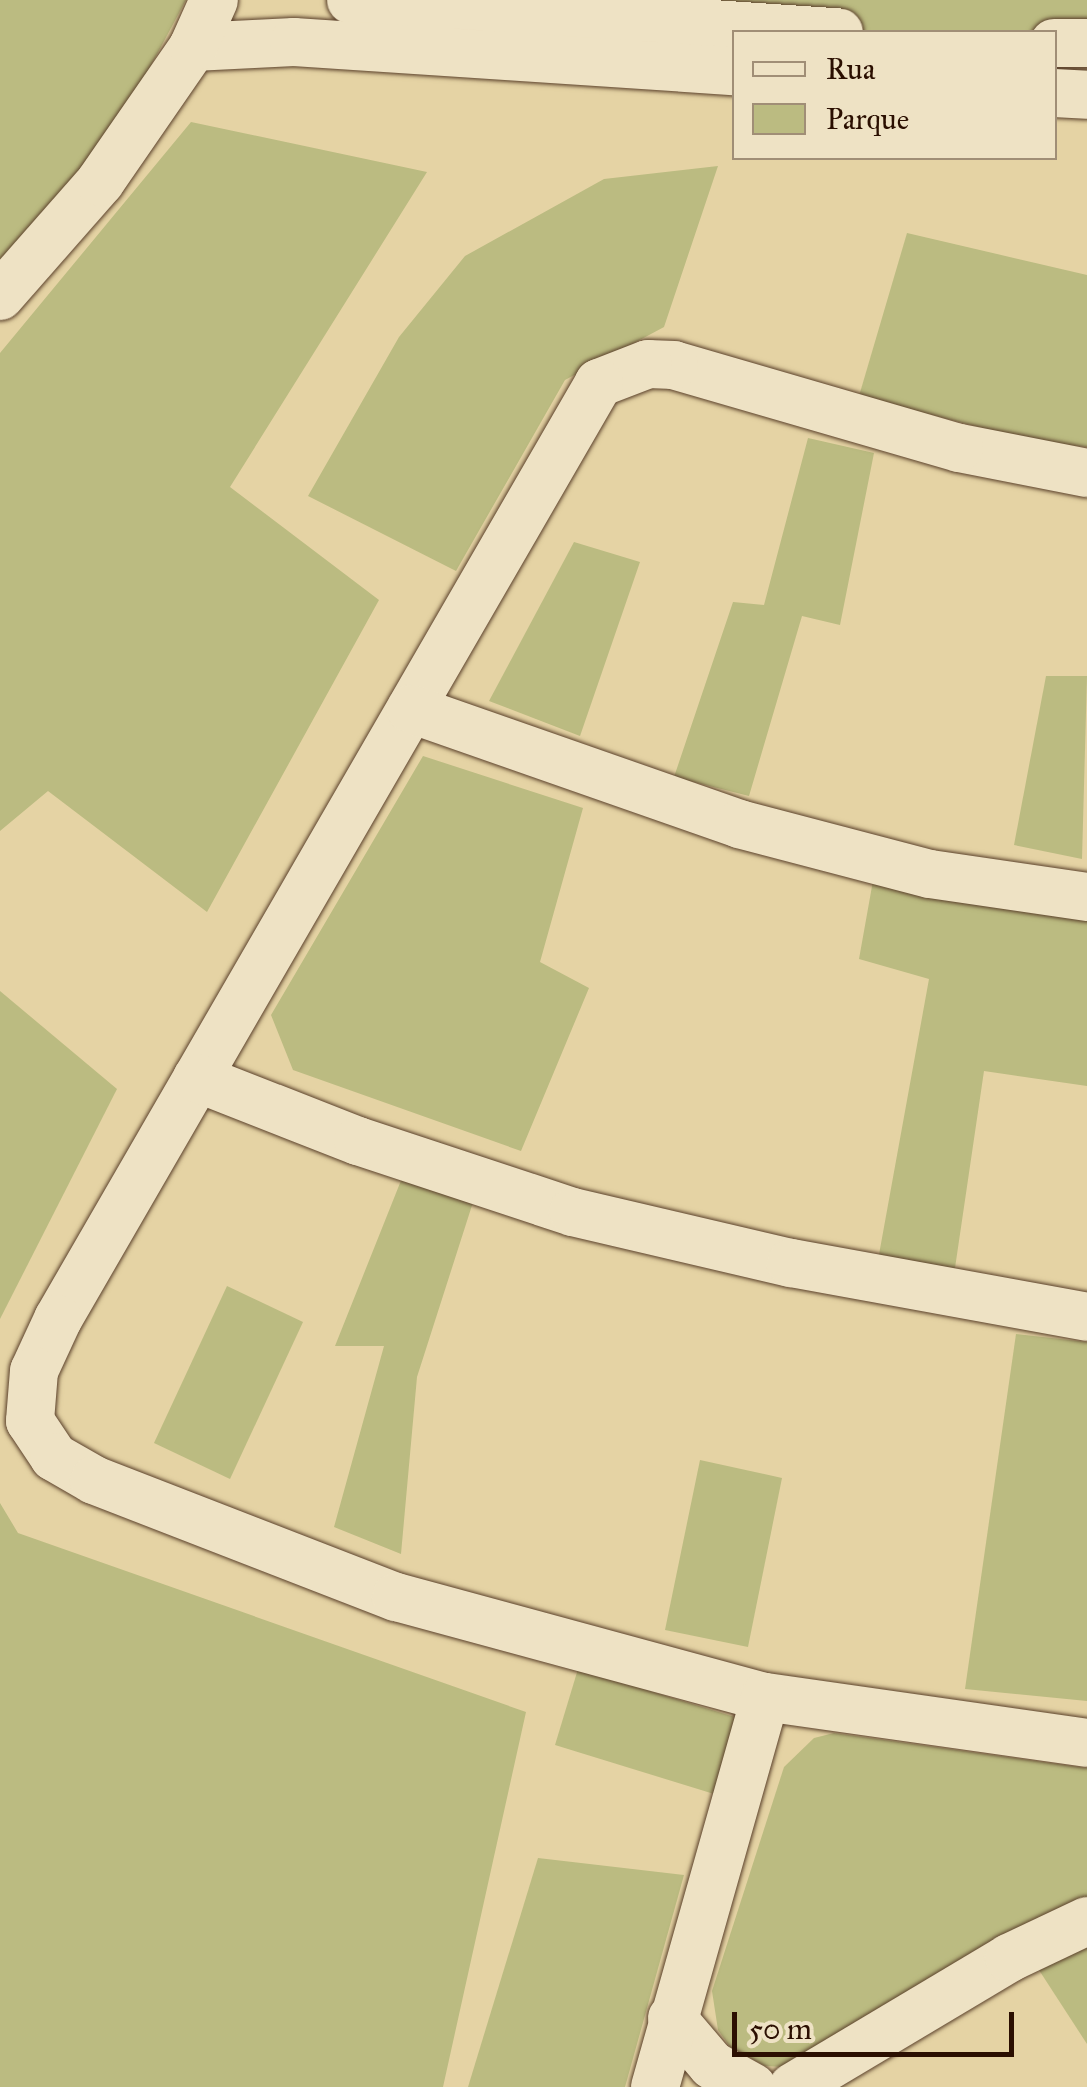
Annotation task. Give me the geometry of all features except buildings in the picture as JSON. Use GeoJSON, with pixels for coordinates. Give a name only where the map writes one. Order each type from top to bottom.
{"type":"FeatureCollection","features":[{"type":"Feature","properties":{"kind":"street"},"geometry":{"type":"LineString","coordinates":[[0,296],[100,182],[193,46],[214,0]]}},
{"type":"Feature","properties":{"kind":"street"},"geometry":{"type":"LineString","coordinates":[[351,0],[808,30]]}},
{"type":"Feature","properties":{"kind":"street"},"geometry":{"type":"LineString","coordinates":[[193,46],[294,42],[732,71]]}},
{"type":"Feature","properties":{"kind":"street"},"geometry":{"type":"LineString","coordinates":[[1057,44],[1087,43]]}},
{"type":"Feature","properties":{"kind":"street"},"geometry":{"type":"LineString","coordinates":[[1057,93],[1087,95]]}},
{"type":"Feature","properties":{"kind":"street"},"geometry":{"type":"LineString","coordinates":[[1087,473],[960,448],[674,365],[618,371],[581,406],[197,1078],[34,1371],[30,1421],[54,1457],[94,1480],[396,1596],[765,1698],[1087,1743]]}},
{"type":"Feature","properties":{"kind":"street"},"geometry":{"type":"LineString","coordinates":[[411,709],[739,824],[930,874],[1087,897]]}},
{"type":"Feature","properties":{"kind":"street"},"geometry":{"type":"LineString","coordinates":[[197,1078],[358,1141],[573,1212],[791,1263],[1087,1317]]}},
{"type":"Feature","properties":{"kind":"street"},"geometry":{"type":"LineString","coordinates":[[656,2087],[672,2018],[765,1698]]}},
{"type":"Feature","properties":{"kind":"street"},"geometry":{"type":"LineString","coordinates":[[793,2087],[1009,1958],[1087,1922]]}},
{"type":"Feature","properties":{"kind":"street"},"geometry":{"type":"LineString","coordinates":[[672,2018],[712,2065],[752,2087]]}},
{"type":"Feature","properties":{"kind":"green space"},"geometry":{"type":"Polygon","coordinates":[[[0,0],[186,0],[141,84],[62,198],[0,260],[0,0]]]}},
{"type":"Feature","properties":{"kind":"green space"},"geometry":{"type":"Polygon","coordinates":[[[351,0],[1087,0],[1087,43],[1057,30],[808,30],[351,0]]]}},
{"type":"Feature","properties":{"kind":"green space"},"geometry":{"type":"Polygon","coordinates":[[[191,122],[427,172],[230,487],[379,600],[207,912],[48,791],[0,831],[0,353],[191,122]]]}},
{"type":"Feature","properties":{"kind":"green space"},"geometry":{"type":"Polygon","coordinates":[[[718,166],[664,327],[565,380],[456,571],[308,496],[399,337],[465,256],[604,179],[718,166]]]}},
{"type":"Feature","properties":{"kind":"green space"},"geometry":{"type":"Polygon","coordinates":[[[907,233],[1087,275],[1087,447],[1036,442],[859,396],[907,233]]]}},
{"type":"Feature","properties":{"kind":"green space"},"geometry":{"type":"Polygon","coordinates":[[[808,438],[874,453],[840,625],[802,616],[749,796],[674,777],[733,602],[764,605],[808,438]]]}},
{"type":"Feature","properties":{"kind":"green space"},"geometry":{"type":"Polygon","coordinates":[[[574,542],[640,562],[580,736],[489,701],[574,542]]]}},
{"type":"Feature","properties":{"kind":"green space"},"geometry":{"type":"Polygon","coordinates":[[[1046,676],[1087,676],[1082,859],[1014,845],[1046,676]]]}},
{"type":"Feature","properties":{"kind":"green space"},"geometry":{"type":"Polygon","coordinates":[[[423,756],[583,808],[540,962],[589,988],[521,1151],[293,1070],[271,1015],[423,756]]]}},
{"type":"Feature","properties":{"kind":"green space"},"geometry":{"type":"Polygon","coordinates":[[[874,875],[1087,912],[1087,1086],[984,1071],[955,1268],[878,1260],[929,979],[859,959],[874,875]]]}},
{"type":"Feature","properties":{"kind":"green space"},"geometry":{"type":"Polygon","coordinates":[[[0,991],[117,1089],[0,1319],[0,991]]]}},
{"type":"Feature","properties":{"kind":"green space"},"geometry":{"type":"Polygon","coordinates":[[[404,1173],[475,1196],[417,1377],[401,1554],[334,1527],[384,1346],[335,1346],[404,1173]]]}},
{"type":"Feature","properties":{"kind":"green space"},"geometry":{"type":"Polygon","coordinates":[[[227,1286],[303,1322],[230,1479],[154,1443],[227,1286]]]}},
{"type":"Feature","properties":{"kind":"green space"},"geometry":{"type":"Polygon","coordinates":[[[1016,1334],[1087,1342],[1087,1701],[965,1689],[1016,1334]]]}},
{"type":"Feature","properties":{"kind":"green space"},"geometry":{"type":"Polygon","coordinates":[[[700,1460],[782,1478],[748,1647],[665,1630],[700,1460]]]}},
{"type":"Feature","properties":{"kind":"green space"},"geometry":{"type":"Polygon","coordinates":[[[0,1503],[18,1533],[526,1712],[443,2087],[0,2087],[0,1503]]]}},
{"type":"Feature","properties":{"kind":"green space"},"geometry":{"type":"Polygon","coordinates":[[[578,1669],[751,1722],[727,1798],[555,1745],[578,1669]]]}},
{"type":"Feature","properties":{"kind":"green space"},"geometry":{"type":"Polygon","coordinates":[[[834,1733],[1087,1768],[1087,1906],[785,2067],[765,2066],[730,2047],[718,2030],[712,1991],[784,1767],[814,1738],[834,1733]]]}},
{"type":"Feature","properties":{"kind":"green space"},"geometry":{"type":"Polygon","coordinates":[[[538,1858],[684,1875],[625,2087],[468,2087],[538,1858]]]}},
{"type":"Feature","properties":{"kind":"green space"},"geometry":{"type":"Polygon","coordinates":[[[1087,1948],[1087,2044],[1037,1967],[1087,1948]]]}}]}
